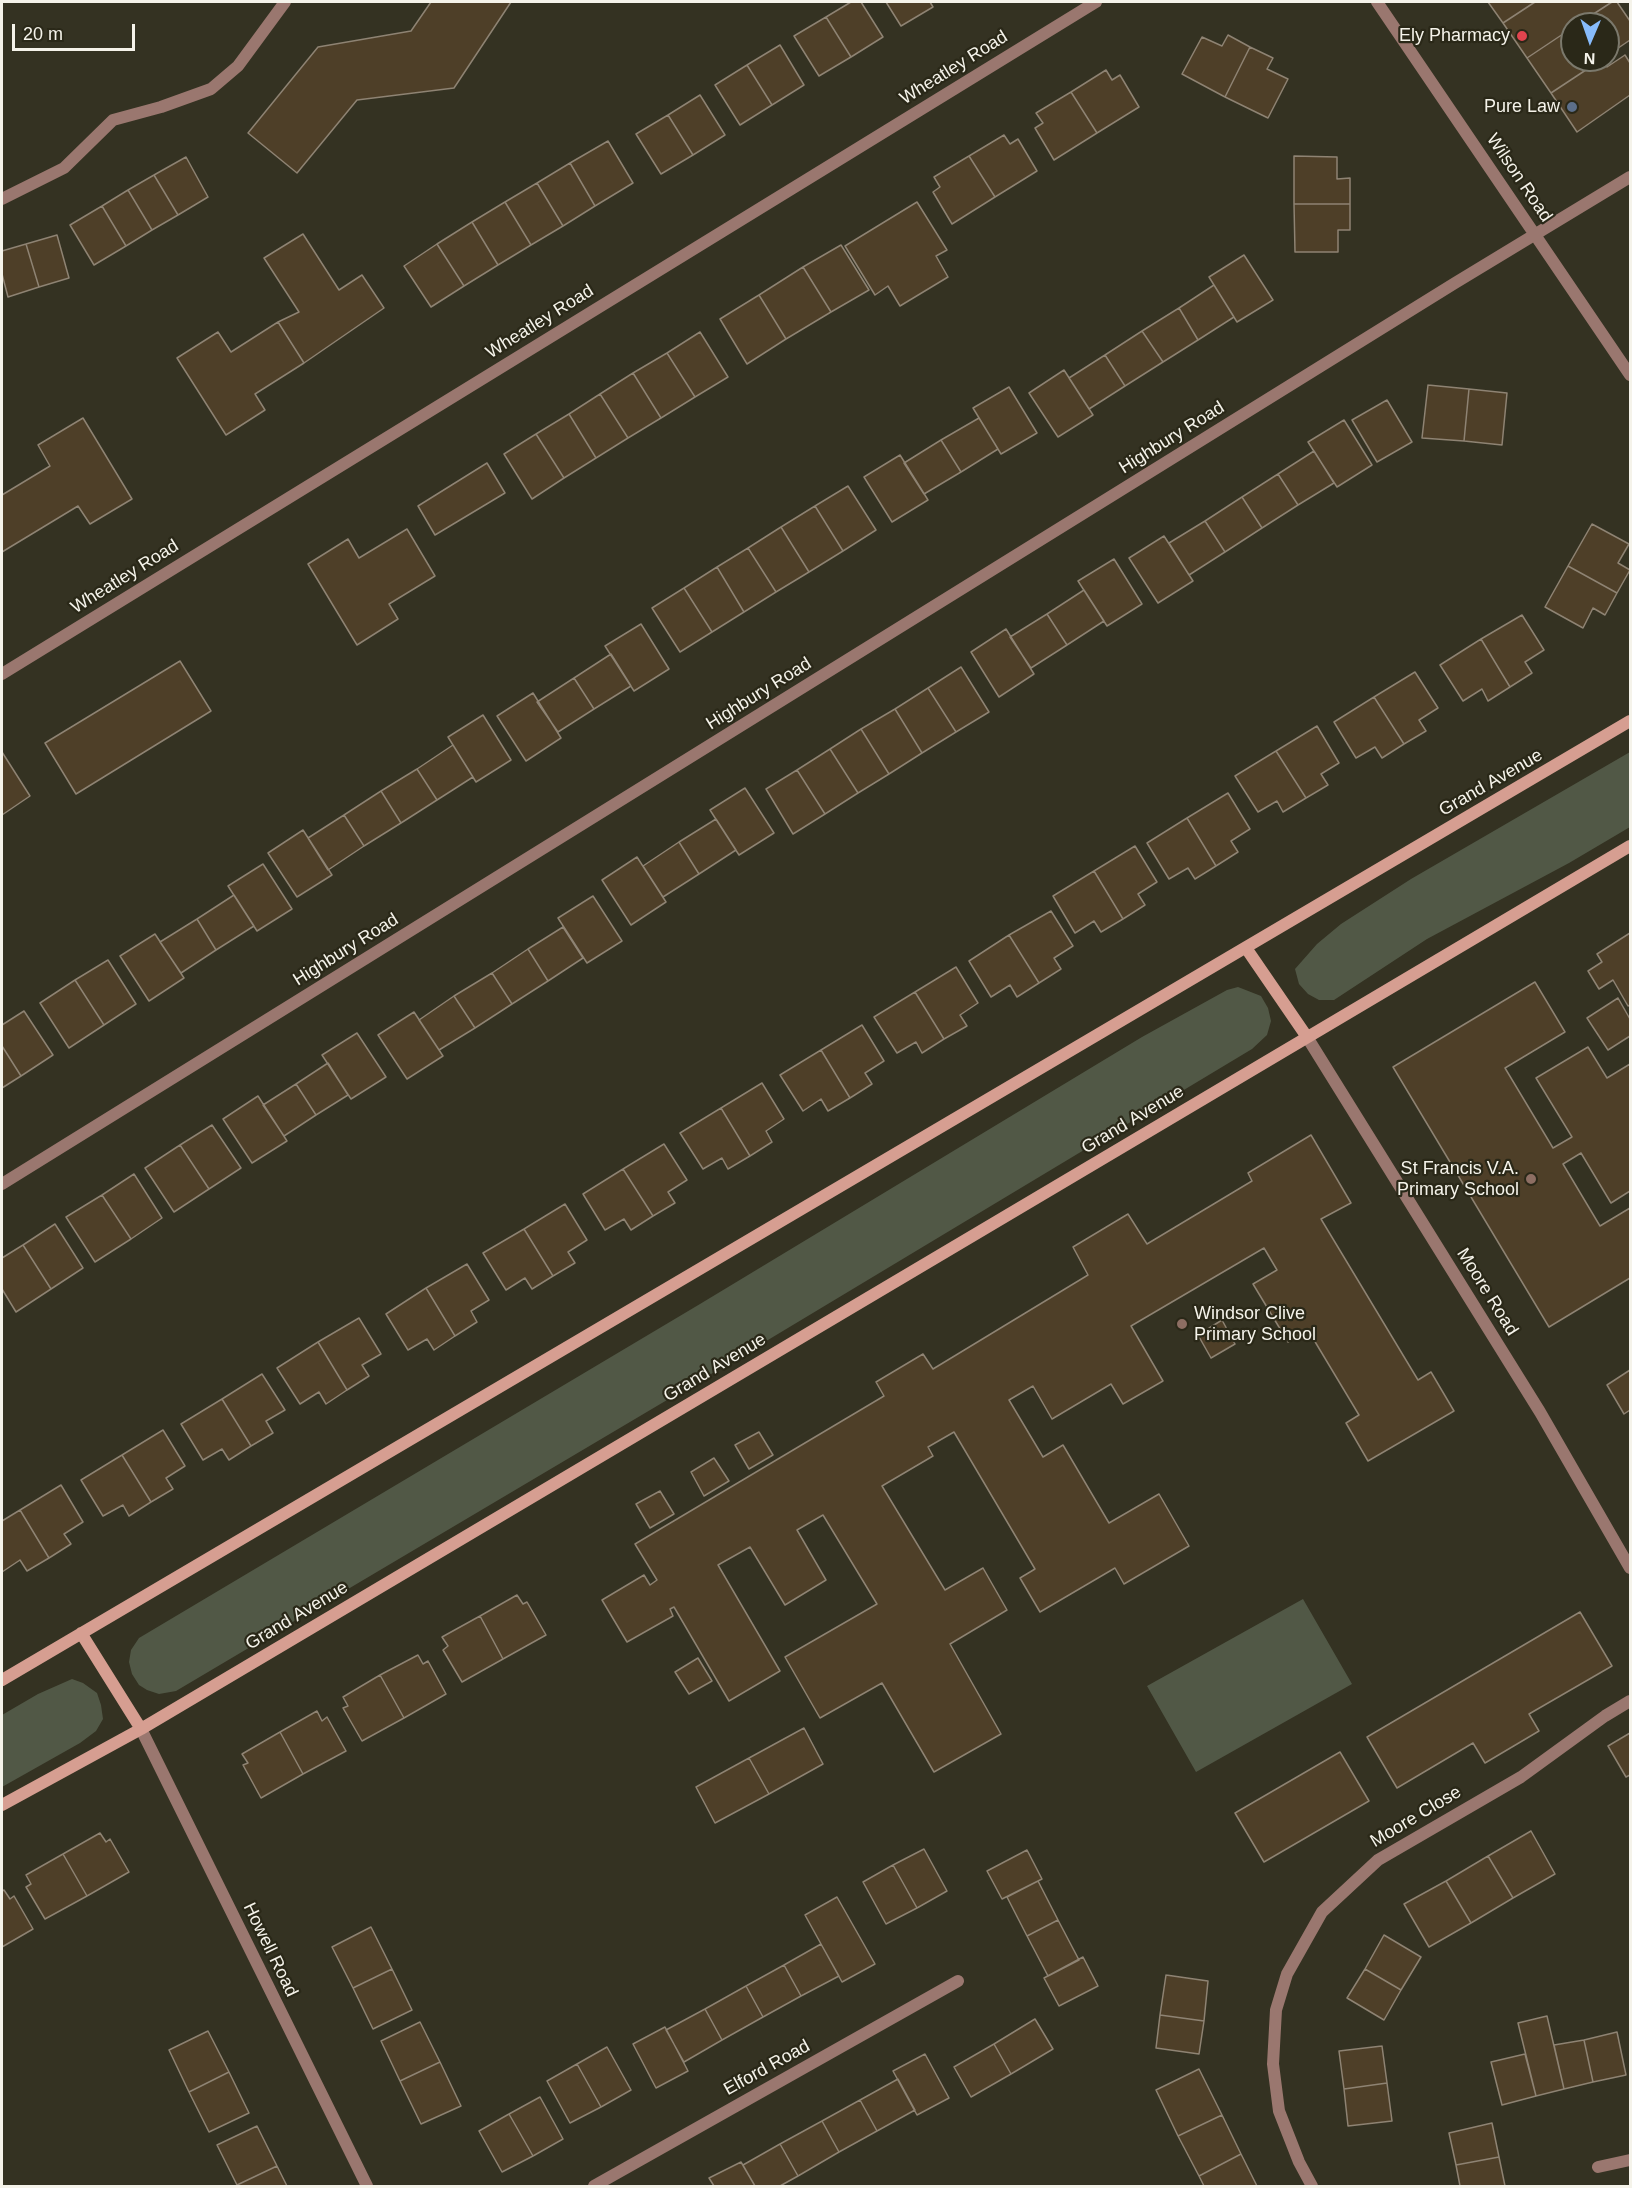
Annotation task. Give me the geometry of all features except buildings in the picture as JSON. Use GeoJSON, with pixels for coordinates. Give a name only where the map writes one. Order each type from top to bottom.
{"type":"FeatureCollection","features":[{"type":"Feature","properties":{"kind":"street"},"geometry":{"type":"LineString","coordinates":[[2,199],[64,168],[113,120],[161,107],[210,89],[238,66],[285,2]]}},
{"type":"Feature","properties":{"kind":"street","name":"Wheatley Road"},"geometry":{"type":"LineString","coordinates":[[2,674],[1096,2]]}},
{"type":"Feature","properties":{"kind":"street","name":"Wilson Road"},"geometry":{"type":"LineString","coordinates":[[1377,2],[1630,375]]}},
{"type":"Feature","properties":{"kind":"street","name":"Highbury Road"},"geometry":{"type":"LineString","coordinates":[[2,1184],[1630,177]]}},
{"type":"Feature","properties":{"kind":"street","name":"Grand Avenue"},"geometry":{"type":"LineString","coordinates":[[2,1680],[1630,722]]}},
{"type":"Feature","properties":{"kind":"street","name":"Grand Avenue"},"geometry":{"type":"LineString","coordinates":[[2,1805],[141,1730],[1630,846]]}},
{"type":"Feature","properties":{"kind":"street"},"geometry":{"type":"LineString","coordinates":[[1246,948],[1307,1037]]}},
{"type":"Feature","properties":{"kind":"street","name":"Moore Road"},"geometry":{"type":"LineString","coordinates":[[1307,1037],[1540,1412],[1630,1568]]}},
{"type":"Feature","properties":{"kind":"street"},"geometry":{"type":"LineString","coordinates":[[81,1633],[141,1730]]}},
{"type":"Feature","properties":{"kind":"street","name":"Moore Close"},"geometry":{"type":"LineString","coordinates":[[1312,2187],[1299,2162],[1279,2111],[1273,2064],[1276,2010],[1287,1974],[1322,1912],[1378,1860],[1521,1777],[1605,1716],[1630,1701]]}},
{"type":"Feature","properties":{"kind":"street","name":"Howell Road"},"geometry":{"type":"LineString","coordinates":[[141,1730],[367,2187]]}},
{"type":"Feature","properties":{"kind":"street","name":"Elford Road"},"geometry":{"type":"LineString","coordinates":[[594,2187],[958,1981]]}},
{"type":"Feature","properties":{"kind":"street"},"geometry":{"type":"LineString","coordinates":[[1598,2167],[1630,2160]]}},
{"type":"Feature","properties":{"kind":"green space"},"geometry":{"type":"Polygon","coordinates":[[[1630,752],[1630,827],[1569,863],[1427,939],[1334,1000],[1319,1000],[1308,994],[1299,984],[1295,969],[1317,944],[1341,924],[1411,879],[1630,752]]]}},
{"type":"Feature","properties":{"kind":"green space"},"geometry":{"type":"Polygon","coordinates":[[[1238,987],[1261,996],[1268,1008],[1271,1021],[1267,1035],[1252,1049],[743,1355],[176,1691],[159,1694],[147,1690],[139,1685],[132,1674],[129,1662],[131,1650],[139,1638],[700,1304],[1142,1037],[1227,990],[1238,987]]]}},
{"type":"Feature","properties":{"kind":"green space"},"geometry":{"type":"Polygon","coordinates":[[[1303,1599],[1352,1684],[1196,1772],[1147,1686],[1303,1599]]]}},
{"type":"Feature","properties":{"kind":"green space"},"geometry":{"type":"Polygon","coordinates":[[[72,1679],[83,1683],[97,1693],[103,1719],[96,1731],[80,1743],[2,1787],[2,1715],[38,1694],[72,1679]]]}},
{"type":"Feature","properties":{"kind":"place","name":"Ely Pharmacy"},"geometry":{"type":"Point","coordinates":[1522,36]}},
{"type":"Feature","properties":{"kind":"place","name":"Pure Law"},"geometry":{"type":"Point","coordinates":[1572,107]}},
{"type":"Feature","properties":{"kind":"place","name":"St Francis V.A. Primary School"},"geometry":{"type":"Point","coordinates":[1531,1179]}},
{"type":"Feature","properties":{"kind":"place","name":"Windsor Clive Primary School"},"geometry":{"type":"Point","coordinates":[1182,1324]}}]}
